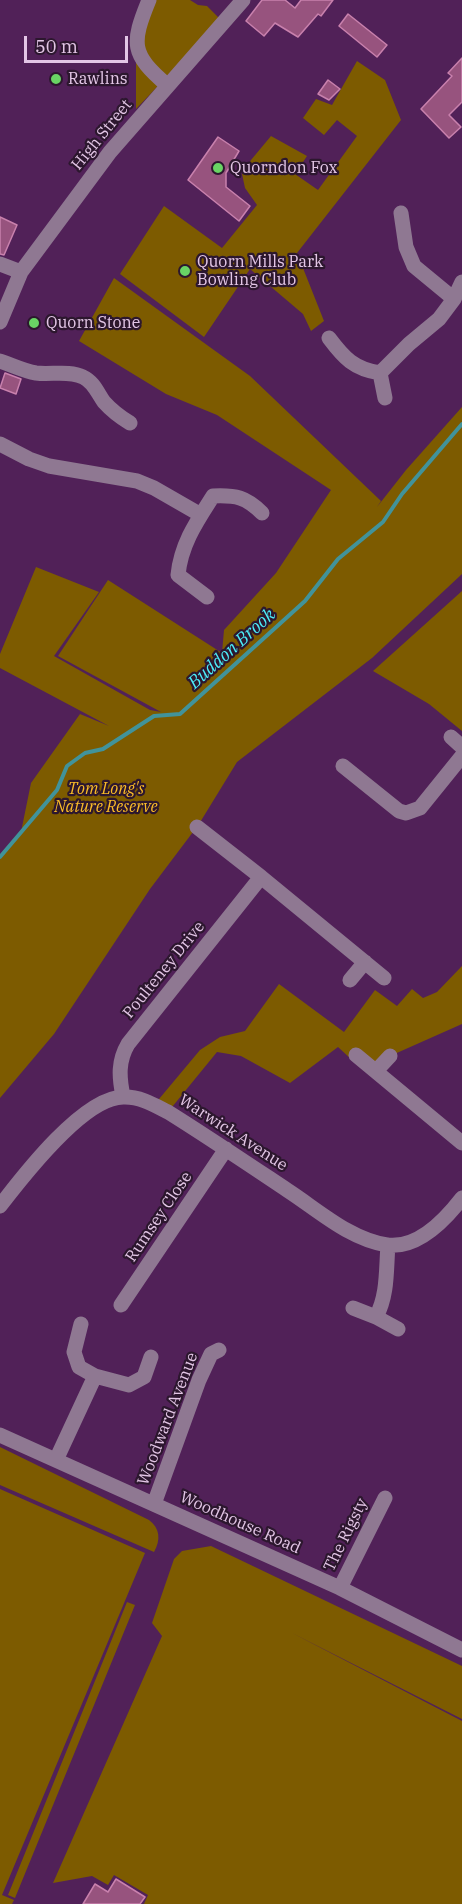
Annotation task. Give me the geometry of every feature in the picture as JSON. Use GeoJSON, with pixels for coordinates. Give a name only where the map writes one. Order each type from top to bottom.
{"type":"FeatureCollection","features":[{"type":"Feature","properties":{"kind":"street"},"geometry":{"type":"LineString","coordinates":[[149,0],[139,30],[136,48],[147,68],[167,86]]}},
{"type":"Feature","properties":{"kind":"street","name":"High Street"},"geometry":{"type":"LineString","coordinates":[[0,322],[21,272],[110,152],[243,0]]}},
{"type":"Feature","properties":{"kind":"street"},"geometry":{"type":"LineString","coordinates":[[401,213],[406,247],[414,266],[454,299]]}},
{"type":"Feature","properties":{"kind":"street"},"geometry":{"type":"LineString","coordinates":[[0,264],[21,272]]}},
{"type":"Feature","properties":{"kind":"street"},"geometry":{"type":"LineString","coordinates":[[380,373],[409,344],[439,319],[454,299],[462,282]]}},
{"type":"Feature","properties":{"kind":"street"},"geometry":{"type":"LineString","coordinates":[[329,338],[344,357],[364,371],[380,373]]}},
{"type":"Feature","properties":{"kind":"street"},"geometry":{"type":"LineString","coordinates":[[0,361],[34,373],[52,375],[68,373],[84,377],[95,386],[104,402],[116,414],[134,423]]}},
{"type":"Feature","properties":{"kind":"street"},"geometry":{"type":"LineString","coordinates":[[380,373],[385,398]]}},
{"type":"Feature","properties":{"kind":"street"},"geometry":{"type":"LineString","coordinates":[[0,444],[29,459],[49,466],[137,481],[201,514]]}},
{"type":"Feature","properties":{"kind":"street"},"geometry":{"type":"LineString","coordinates":[[207,597],[178,575],[179,561],[189,534],[201,514],[213,496],[229,495],[249,500],[262,513]]}},
{"type":"Feature","properties":{"kind":"street"},"geometry":{"type":"LineString","coordinates":[[343,766],[399,811],[406,813],[420,808],[462,756]]}},
{"type":"Feature","properties":{"kind":"street"},"geometry":{"type":"LineString","coordinates":[[197,827],[384,978]]}},
{"type":"Feature","properties":{"kind":"street","name":"Poulteney Drive"},"geometry":{"type":"LineString","coordinates":[[123,1096],[120,1066],[122,1054],[128,1044],[261,877]]}},
{"type":"Feature","properties":{"kind":"street"},"geometry":{"type":"LineString","coordinates":[[350,980],[365,962]]}},
{"type":"Feature","properties":{"kind":"street"},"geometry":{"type":"LineString","coordinates":[[356,1055],[462,1143]]}},
{"type":"Feature","properties":{"kind":"street"},"geometry":{"type":"LineString","coordinates":[[376,1071],[390,1056]]}},
{"type":"Feature","properties":{"kind":"street"},"geometry":{"type":"LineString","coordinates":[[0,1206],[20,1180],[62,1134],[94,1106],[123,1096]]}},
{"type":"Feature","properties":{"kind":"street","name":"Warwick Avenue"},"geometry":{"type":"LineString","coordinates":[[123,1096],[140,1098],[168,1112],[331,1221],[362,1237],[388,1245]]}},
{"type":"Feature","properties":{"kind":"street","name":"Rumsey Close"},"geometry":{"type":"LineString","coordinates":[[121,1305],[226,1149]]}},
{"type":"Feature","properties":{"kind":"street"},"geometry":{"type":"LineString","coordinates":[[376,1317],[385,1292],[388,1245],[410,1241],[434,1229],[462,1198]]}},
{"type":"Feature","properties":{"kind":"street"},"geometry":{"type":"LineString","coordinates":[[353,1308],[398,1329]]}},
{"type":"Feature","properties":{"kind":"street"},"geometry":{"type":"LineString","coordinates":[[81,1324],[74,1352],[79,1367],[95,1376],[129,1385],[144,1377],[151,1357]]}},
{"type":"Feature","properties":{"kind":"street","name":"Woodward Avenue"},"geometry":{"type":"LineString","coordinates":[[154,1504],[199,1380],[211,1354],[219,1350]]}},
{"type":"Feature","properties":{"kind":"street"},"geometry":{"type":"LineString","coordinates":[[56,1460],[95,1376]]}},
{"type":"Feature","properties":{"kind":"street","name":"Woodhouse Road"},"geometry":{"type":"LineString","coordinates":[[0,1435],[340,1588],[462,1650]]}},
{"type":"Feature","properties":{"kind":"street","name":"The Rigsty"},"geometry":{"type":"LineString","coordinates":[[340,1588],[384,1498]]}},
{"type":"Feature","properties":{"kind":"green space"},"geometry":{"type":"Polygon","coordinates":[[[149,0],[190,0],[198,5],[207,6],[221,20],[136,109],[136,48],[149,0]]]}},
{"type":"Feature","properties":{"kind":"green space"},"geometry":{"type":"Polygon","coordinates":[[[357,61],[385,80],[401,120],[297,253],[324,321],[311,331],[303,314],[250,269],[204,337],[120,274],[164,206],[222,248],[257,205],[245,188],[242,174],[271,136],[307,156],[295,174],[318,190],[357,136],[337,120],[324,135],[303,118],[316,99],[332,105],[357,61]]]}},
{"type":"Feature","properties":{"kind":"green space","name":"Tom Long's Nature Reserve"},"geometry":{"type":"Polygon","coordinates":[[[114,278],[250,376],[381,501],[377,507],[406,470],[462,407],[462,574],[372,658],[237,762],[199,824],[150,889],[54,1034],[0,1098],[0,857],[21,832],[31,783],[80,714],[109,726],[0,668],[0,654],[36,567],[99,592],[54,656],[150,710],[161,712],[58,656],[108,580],[222,653],[224,630],[276,573],[331,490],[217,415],[166,394],[79,341],[114,278]]]}},
{"type":"Feature","properties":{"kind":"green space"},"geometry":{"type":"Polygon","coordinates":[[[462,591],[462,731],[429,704],[373,671],[462,591]]]}},
{"type":"Feature","properties":{"kind":"green space"},"geometry":{"type":"Polygon","coordinates":[[[462,966],[462,1024],[390,1056],[376,1071],[352,1060],[338,1047],[290,1083],[241,1056],[217,1052],[168,1112],[154,1105],[200,1050],[220,1037],[245,1031],[279,984],[344,1032],[375,990],[397,1006],[412,989],[423,998],[437,992],[462,966]]]}},
{"type":"Feature","properties":{"kind":"green space"},"geometry":{"type":"Polygon","coordinates":[[[0,1447],[149,1520],[158,1535],[158,1543],[154,1552],[0,1485],[0,1447]]]}},
{"type":"Feature","properties":{"kind":"green space"},"geometry":{"type":"Polygon","coordinates":[[[0,1489],[145,1553],[2,1895],[14,1900],[12,1904],[0,1904],[0,1489]]]}},
{"type":"Feature","properties":{"kind":"green space"},"geometry":{"type":"Polygon","coordinates":[[[211,1546],[462,1666],[462,1719],[292,1633],[462,1721],[462,1904],[144,1904],[148,1895],[114,1875],[108,1885],[92,1876],[53,1883],[162,1636],[152,1623],[174,1559],[182,1551],[211,1546]]]}},
{"type":"Feature","properties":{"kind":"green space"},"geometry":{"type":"Polygon","coordinates":[[[127,1602],[135,1605],[15,1898],[8,1895],[127,1602]]]}},
{"type":"Feature","properties":{"kind":"building"},"geometry":{"type":"Polygon","coordinates":[[[262,0],[285,0],[295,8],[301,0],[333,0],[321,16],[318,14],[298,37],[275,23],[264,36],[246,21],[262,0]]]}},
{"type":"Feature","properties":{"kind":"building"},"geometry":{"type":"Polygon","coordinates":[[[348,14],[387,45],[377,57],[339,26],[348,14]]]}},
{"type":"Feature","properties":{"kind":"building"},"geometry":{"type":"Polygon","coordinates":[[[462,58],[462,102],[449,115],[461,127],[449,138],[421,109],[452,76],[448,73],[462,58]]]}},
{"type":"Feature","properties":{"kind":"building"},"geometry":{"type":"Polygon","coordinates":[[[328,80],[340,89],[329,100],[318,94],[328,80]]]}},
{"type":"Feature","properties":{"kind":"building"},"geometry":{"type":"Polygon","coordinates":[[[218,137],[239,151],[226,173],[226,187],[250,206],[239,221],[188,180],[218,137]]]}},
{"type":"Feature","properties":{"kind":"building"},"geometry":{"type":"Polygon","coordinates":[[[0,217],[17,225],[4,255],[0,254],[0,217]]]}},
{"type":"Feature","properties":{"kind":"building"},"geometry":{"type":"Polygon","coordinates":[[[5,373],[21,379],[16,394],[0,388],[5,373]]]}},
{"type":"Feature","properties":{"kind":"building"},"geometry":{"type":"Polygon","coordinates":[[[116,1879],[145,1897],[140,1904],[83,1904],[95,1884],[108,1892],[116,1879]]]}},
{"type":"Feature","properties":{"kind":"waterway","name":"Buddon Brook"},"geometry":{"type":"LineString","coordinates":[[0,857],[57,790],[67,766],[85,753],[103,749],[154,716],[180,714],[305,601],[338,559],[383,522],[402,494],[462,424]]}},
{"type":"Feature","properties":{"kind":"place","name":"Rawlins"},"geometry":{"type":"Point","coordinates":[56,79]}},
{"type":"Feature","properties":{"kind":"place","name":"Quorndon Fox"},"geometry":{"type":"Point","coordinates":[218,168]}},
{"type":"Feature","properties":{"kind":"place","name":"Quorn Mills Park Bowling Club"},"geometry":{"type":"Point","coordinates":[185,271]}},
{"type":"Feature","properties":{"kind":"place","name":"Quorn Stone"},"geometry":{"type":"Point","coordinates":[34,323]}}]}
